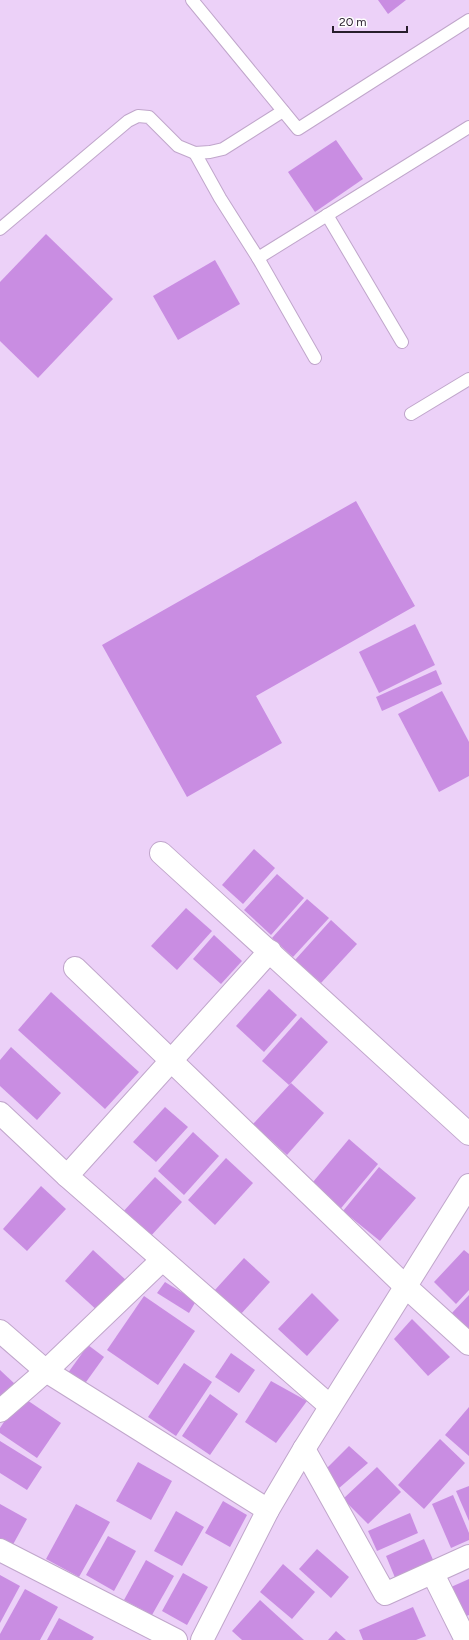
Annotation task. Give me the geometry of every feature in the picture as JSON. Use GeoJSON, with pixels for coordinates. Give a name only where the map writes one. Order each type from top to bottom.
{"type":"FeatureCollection","features":[{"type":"Feature","properties":{"kind":"street"},"geometry":{"type":"LineString","coordinates":[[161,853],[469,1134]]}},
{"type":"Feature","properties":{"kind":"street"},"geometry":{"type":"LineString","coordinates":[[67,1176],[270,952]]}},
{"type":"Feature","properties":{"kind":"street"},"geometry":{"type":"LineString","coordinates":[[75,968],[405,1286],[469,1344]]}},
{"type":"Feature","properties":{"kind":"street"},"geometry":{"type":"LineString","coordinates":[[0,1113],[67,1176],[330,1406]]}},
{"type":"Feature","properties":{"kind":"street"},"geometry":{"type":"LineString","coordinates":[[202,1640],[268,1510],[330,1406],[469,1185]]}},
{"type":"Feature","properties":{"kind":"street"},"geometry":{"type":"LineString","coordinates":[[0,1411],[46,1372],[162,1260]]}},
{"type":"Feature","properties":{"kind":"street"},"geometry":{"type":"LineString","coordinates":[[0,1331],[46,1372],[268,1510]]}},
{"type":"Feature","properties":{"kind":"street"},"geometry":{"type":"LineString","coordinates":[[304,1449],[385,1594],[469,1556]]}},
{"type":"Feature","properties":{"kind":"street"},"geometry":{"type":"LineString","coordinates":[[0,1550],[176,1640]]}},
{"type":"Feature","properties":{"kind":"street"},"geometry":{"type":"LineString","coordinates":[[432,1574],[466,1640]]}},
{"type":"Feature","properties":{"kind":"lane"},"geometry":{"type":"LineString","coordinates":[[192,0],[298,129],[469,20]]}},
{"type":"Feature","properties":{"kind":"lane"},"geometry":{"type":"LineString","coordinates":[[0,229],[128,121],[138,116],[149,117],[178,146],[195,153],[223,149],[283,111]]}},
{"type":"Feature","properties":{"kind":"lane"},"geometry":{"type":"LineString","coordinates":[[258,258],[469,127]]}},
{"type":"Feature","properties":{"kind":"lane"},"geometry":{"type":"LineString","coordinates":[[195,153],[220,198],[258,258],[314,358]]}},
{"type":"Feature","properties":{"kind":"lane"},"geometry":{"type":"LineString","coordinates":[[327,215],[402,342]]}},
{"type":"Feature","properties":{"kind":"lane"},"geometry":{"type":"LineString","coordinates":[[411,414],[469,379]]}},
{"type":"Feature","properties":{"kind":"building"},"geometry":{"type":"Polygon","coordinates":[[[378,0],[406,0],[388,14],[378,0]]]}},
{"type":"Feature","properties":{"kind":"building"},"geometry":{"type":"Polygon","coordinates":[[[336,140],[363,179],[315,212],[288,172],[336,140]]]}},
{"type":"Feature","properties":{"kind":"building"},"geometry":{"type":"Polygon","coordinates":[[[46,234],[113,299],[38,378],[0,341],[0,282],[46,234]]]}},
{"type":"Feature","properties":{"kind":"building"},"geometry":{"type":"Polygon","coordinates":[[[215,260],[240,304],[178,340],[153,296],[215,260]]]}},
{"type":"Feature","properties":{"kind":"building"},"geometry":{"type":"Polygon","coordinates":[[[356,501],[415,606],[256,696],[282,743],[187,797],[102,645],[356,501]]]}},
{"type":"Feature","properties":{"kind":"building"},"geometry":{"type":"Polygon","coordinates":[[[415,624],[435,665],[379,693],[359,652],[415,624]]]}},
{"type":"Feature","properties":{"kind":"building"},"geometry":{"type":"Polygon","coordinates":[[[436,670],[442,684],[382,711],[376,697],[436,670]]]}},
{"type":"Feature","properties":{"kind":"building"},"geometry":{"type":"Polygon","coordinates":[[[442,691],[469,742],[469,776],[439,792],[398,714],[442,691]]]}},
{"type":"Feature","properties":{"kind":"building"},"geometry":{"type":"Polygon","coordinates":[[[254,849],[275,868],[243,904],[222,885],[254,849]]]}},
{"type":"Feature","properties":{"kind":"building"},"geometry":{"type":"Polygon","coordinates":[[[277,874],[304,898],[271,935],[244,910],[277,874]]]}},
{"type":"Feature","properties":{"kind":"building"},"geometry":{"type":"Polygon","coordinates":[[[307,899],[329,918],[293,957],[272,938],[307,899]]]}},
{"type":"Feature","properties":{"kind":"building"},"geometry":{"type":"Polygon","coordinates":[[[186,908],[212,931],[177,970],[151,946],[186,908]]]}},
{"type":"Feature","properties":{"kind":"building"},"geometry":{"type":"Polygon","coordinates":[[[331,920],[357,944],[321,983],[295,960],[331,920]]]}},
{"type":"Feature","properties":{"kind":"building"},"geometry":{"type":"Polygon","coordinates":[[[214,935],[242,961],[221,984],[193,959],[214,935]]]}},
{"type":"Feature","properties":{"kind":"building"},"geometry":{"type":"Polygon","coordinates":[[[269,989],[297,1015],[264,1052],[236,1026],[269,989]]]}},
{"type":"Feature","properties":{"kind":"building"},"geometry":{"type":"Polygon","coordinates":[[[51,992],[139,1072],[105,1109],[18,1030],[51,992]]]}},
{"type":"Feature","properties":{"kind":"building"},"geometry":{"type":"Polygon","coordinates":[[[301,1017],[328,1042],[289,1085],[262,1061],[301,1017]]]}},
{"type":"Feature","properties":{"kind":"building"},"geometry":{"type":"Polygon","coordinates":[[[11,1047],[61,1093],[37,1120],[0,1086],[0,1060],[11,1047]]]}},
{"type":"Feature","properties":{"kind":"building"},"geometry":{"type":"Polygon","coordinates":[[[291,1083],[324,1113],[287,1155],[253,1124],[291,1083]]]}},
{"type":"Feature","properties":{"kind":"building"},"geometry":{"type":"Polygon","coordinates":[[[165,1107],[188,1127],[156,1162],[133,1142],[165,1107]]]}},
{"type":"Feature","properties":{"kind":"building"},"geometry":{"type":"Polygon","coordinates":[[[193,1132],[219,1156],[184,1195],[158,1171],[193,1132]]]}},
{"type":"Feature","properties":{"kind":"building"},"geometry":{"type":"Polygon","coordinates":[[[349,1139],[378,1164],[337,1213],[308,1188],[349,1139]]]}},
{"type":"Feature","properties":{"kind":"building"},"geometry":{"type":"Polygon","coordinates":[[[226,1158],[253,1183],[215,1225],[188,1200],[226,1158]]]}},
{"type":"Feature","properties":{"kind":"building"},"geometry":{"type":"Polygon","coordinates":[[[379,1167],[416,1198],[380,1241],[343,1211],[379,1167]]]}},
{"type":"Feature","properties":{"kind":"building"},"geometry":{"type":"Polygon","coordinates":[[[155,1177],[182,1202],[149,1238],[121,1214],[155,1177]]]}},
{"type":"Feature","properties":{"kind":"building"},"geometry":{"type":"Polygon","coordinates":[[[41,1186],[66,1209],[27,1251],[3,1229],[41,1186]]]}},
{"type":"Feature","properties":{"kind":"building"},"geometry":{"type":"Polygon","coordinates":[[[93,1250],[127,1281],[99,1312],[65,1281],[93,1250]]]}},
{"type":"Feature","properties":{"kind":"building"},"geometry":{"type":"Polygon","coordinates":[[[464,1250],[469,1254],[469,1290],[456,1304],[434,1282],[464,1250]]]}},
{"type":"Feature","properties":{"kind":"building"},"geometry":{"type":"Polygon","coordinates":[[[244,1258],[270,1282],[240,1315],[214,1291],[244,1258]]]}},
{"type":"Feature","properties":{"kind":"building"},"geometry":{"type":"Polygon","coordinates":[[[165,1282],[196,1301],[189,1313],[157,1293],[165,1282]]]}},
{"type":"Feature","properties":{"kind":"building"},"geometry":{"type":"Polygon","coordinates":[[[312,1293],[339,1320],[307,1356],[278,1329],[312,1293]]]}},
{"type":"Feature","properties":{"kind":"building"},"geometry":{"type":"Polygon","coordinates":[[[469,1295],[469,1333],[450,1315],[469,1295]]]}},
{"type":"Feature","properties":{"kind":"building"},"geometry":{"type":"Polygon","coordinates":[[[144,1296],[195,1331],[158,1385],[107,1350],[144,1296]]]}},
{"type":"Feature","properties":{"kind":"building"},"geometry":{"type":"Polygon","coordinates":[[[412,1319],[450,1357],[428,1376],[394,1339],[412,1319]]]}},
{"type":"Feature","properties":{"kind":"building"},"geometry":{"type":"Polygon","coordinates":[[[88,1345],[104,1357],[81,1389],[65,1377],[88,1345]]]}},
{"type":"Feature","properties":{"kind":"building"},"geometry":{"type":"Polygon","coordinates":[[[231,1353],[255,1370],[239,1393],[215,1377],[231,1353]]]}},
{"type":"Feature","properties":{"kind":"building"},"geometry":{"type":"Polygon","coordinates":[[[184,1363],[212,1382],[176,1436],[148,1417],[184,1363]]]}},
{"type":"Feature","properties":{"kind":"building"},"geometry":{"type":"Polygon","coordinates":[[[0,1370],[16,1385],[4,1398],[0,1395],[0,1370]]]}},
{"type":"Feature","properties":{"kind":"building"},"geometry":{"type":"Polygon","coordinates":[[[271,1381],[307,1401],[276,1443],[245,1422],[271,1381]]]}},
{"type":"Feature","properties":{"kind":"building"},"geometry":{"type":"Polygon","coordinates":[[[210,1394],[238,1414],[210,1455],[182,1436],[210,1394]]]}},
{"type":"Feature","properties":{"kind":"building"},"geometry":{"type":"Polygon","coordinates":[[[21,1396],[61,1423],[37,1458],[0,1433],[0,1428],[21,1396]]]}},
{"type":"Feature","properties":{"kind":"building"},"geometry":{"type":"Polygon","coordinates":[[[469,1407],[469,1456],[445,1435],[469,1407]]]}},
{"type":"Feature","properties":{"kind":"building"},"geometry":{"type":"Polygon","coordinates":[[[440,1439],[465,1463],[424,1509],[398,1485],[440,1439]]]}},
{"type":"Feature","properties":{"kind":"building"},"geometry":{"type":"Polygon","coordinates":[[[0,1441],[42,1467],[27,1490],[0,1473],[0,1441]]]}},
{"type":"Feature","properties":{"kind":"building"},"geometry":{"type":"Polygon","coordinates":[[[349,1446],[368,1463],[338,1489],[324,1471],[349,1446]]]}},
{"type":"Feature","properties":{"kind":"building"},"geometry":{"type":"Polygon","coordinates":[[[138,1462],[172,1481],[151,1520],[116,1501],[138,1462]]]}},
{"type":"Feature","properties":{"kind":"building"},"geometry":{"type":"Polygon","coordinates":[[[377,1467],[401,1492],[368,1524],[343,1499],[377,1467]]]}},
{"type":"Feature","properties":{"kind":"building"},"geometry":{"type":"Polygon","coordinates":[[[469,1486],[469,1521],[456,1491],[469,1486]]]}},
{"type":"Feature","properties":{"kind":"building"},"geometry":{"type":"Polygon","coordinates":[[[453,1495],[469,1533],[469,1540],[451,1548],[432,1504],[453,1495]]]}},
{"type":"Feature","properties":{"kind":"building"},"geometry":{"type":"Polygon","coordinates":[[[223,1501],[247,1515],[230,1547],[205,1533],[223,1501]]]}},
{"type":"Feature","properties":{"kind":"building"},"geometry":{"type":"Polygon","coordinates":[[[0,1504],[27,1519],[10,1550],[0,1545],[0,1504]]]}},
{"type":"Feature","properties":{"kind":"building"},"geometry":{"type":"Polygon","coordinates":[[[76,1504],[110,1522],[79,1577],[46,1559],[76,1504]]]}},
{"type":"Feature","properties":{"kind":"building"},"geometry":{"type":"Polygon","coordinates":[[[176,1511],[204,1527],[182,1566],[154,1551],[176,1511]]]}},
{"type":"Feature","properties":{"kind":"building"},"geometry":{"type":"Polygon","coordinates":[[[410,1513],[418,1533],[377,1551],[368,1531],[410,1513]]]}},
{"type":"Feature","properties":{"kind":"building"},"geometry":{"type":"Polygon","coordinates":[[[108,1536],[136,1551],[114,1591],[86,1575],[108,1536]]]}},
{"type":"Feature","properties":{"kind":"building"},"geometry":{"type":"Polygon","coordinates":[[[424,1539],[434,1562],[396,1580],[386,1556],[424,1539]]]}},
{"type":"Feature","properties":{"kind":"building"},"geometry":{"type":"Polygon","coordinates":[[[317,1549],[349,1577],[331,1598],[299,1569],[317,1549]]]}},
{"type":"Feature","properties":{"kind":"building"},"geometry":{"type":"Polygon","coordinates":[[[146,1560],[174,1576],[152,1615],[124,1600],[146,1560]]]}},
{"type":"Feature","properties":{"kind":"building"},"geometry":{"type":"Polygon","coordinates":[[[283,1564],[315,1592],[292,1619],[260,1592],[283,1564]]]}},
{"type":"Feature","properties":{"kind":"building"},"geometry":{"type":"Polygon","coordinates":[[[183,1573],[208,1587],[187,1625],[162,1611],[183,1573]]]}},
{"type":"Feature","properties":{"kind":"building"},"geometry":{"type":"Polygon","coordinates":[[[0,1575],[20,1586],[0,1623],[0,1575]]]}},
{"type":"Feature","properties":{"kind":"building"},"geometry":{"type":"Polygon","coordinates":[[[469,1579],[469,1615],[464,1617],[451,1587],[469,1579]]]}},
{"type":"Feature","properties":{"kind":"building"},"geometry":{"type":"Polygon","coordinates":[[[25,1589],[58,1607],[40,1640],[0,1640],[0,1634],[25,1589]]]}},
{"type":"Feature","properties":{"kind":"building"},"geometry":{"type":"Polygon","coordinates":[[[260,1600],[304,1640],[242,1640],[232,1631],[260,1600]]]}},
{"type":"Feature","properties":{"kind":"building"},"geometry":{"type":"Polygon","coordinates":[[[413,1607],[426,1636],[416,1640],[363,1640],[359,1630],[413,1607]]]}},
{"type":"Feature","properties":{"kind":"building"},"geometry":{"type":"Polygon","coordinates":[[[59,1618],[94,1637],[92,1640],[47,1640],[59,1618]]]}},
{"type":"Feature","properties":{"kind":"building"},"geometry":{"type":"Polygon","coordinates":[[[336,1631],[346,1640],[328,1640],[336,1631]]]}}]}
